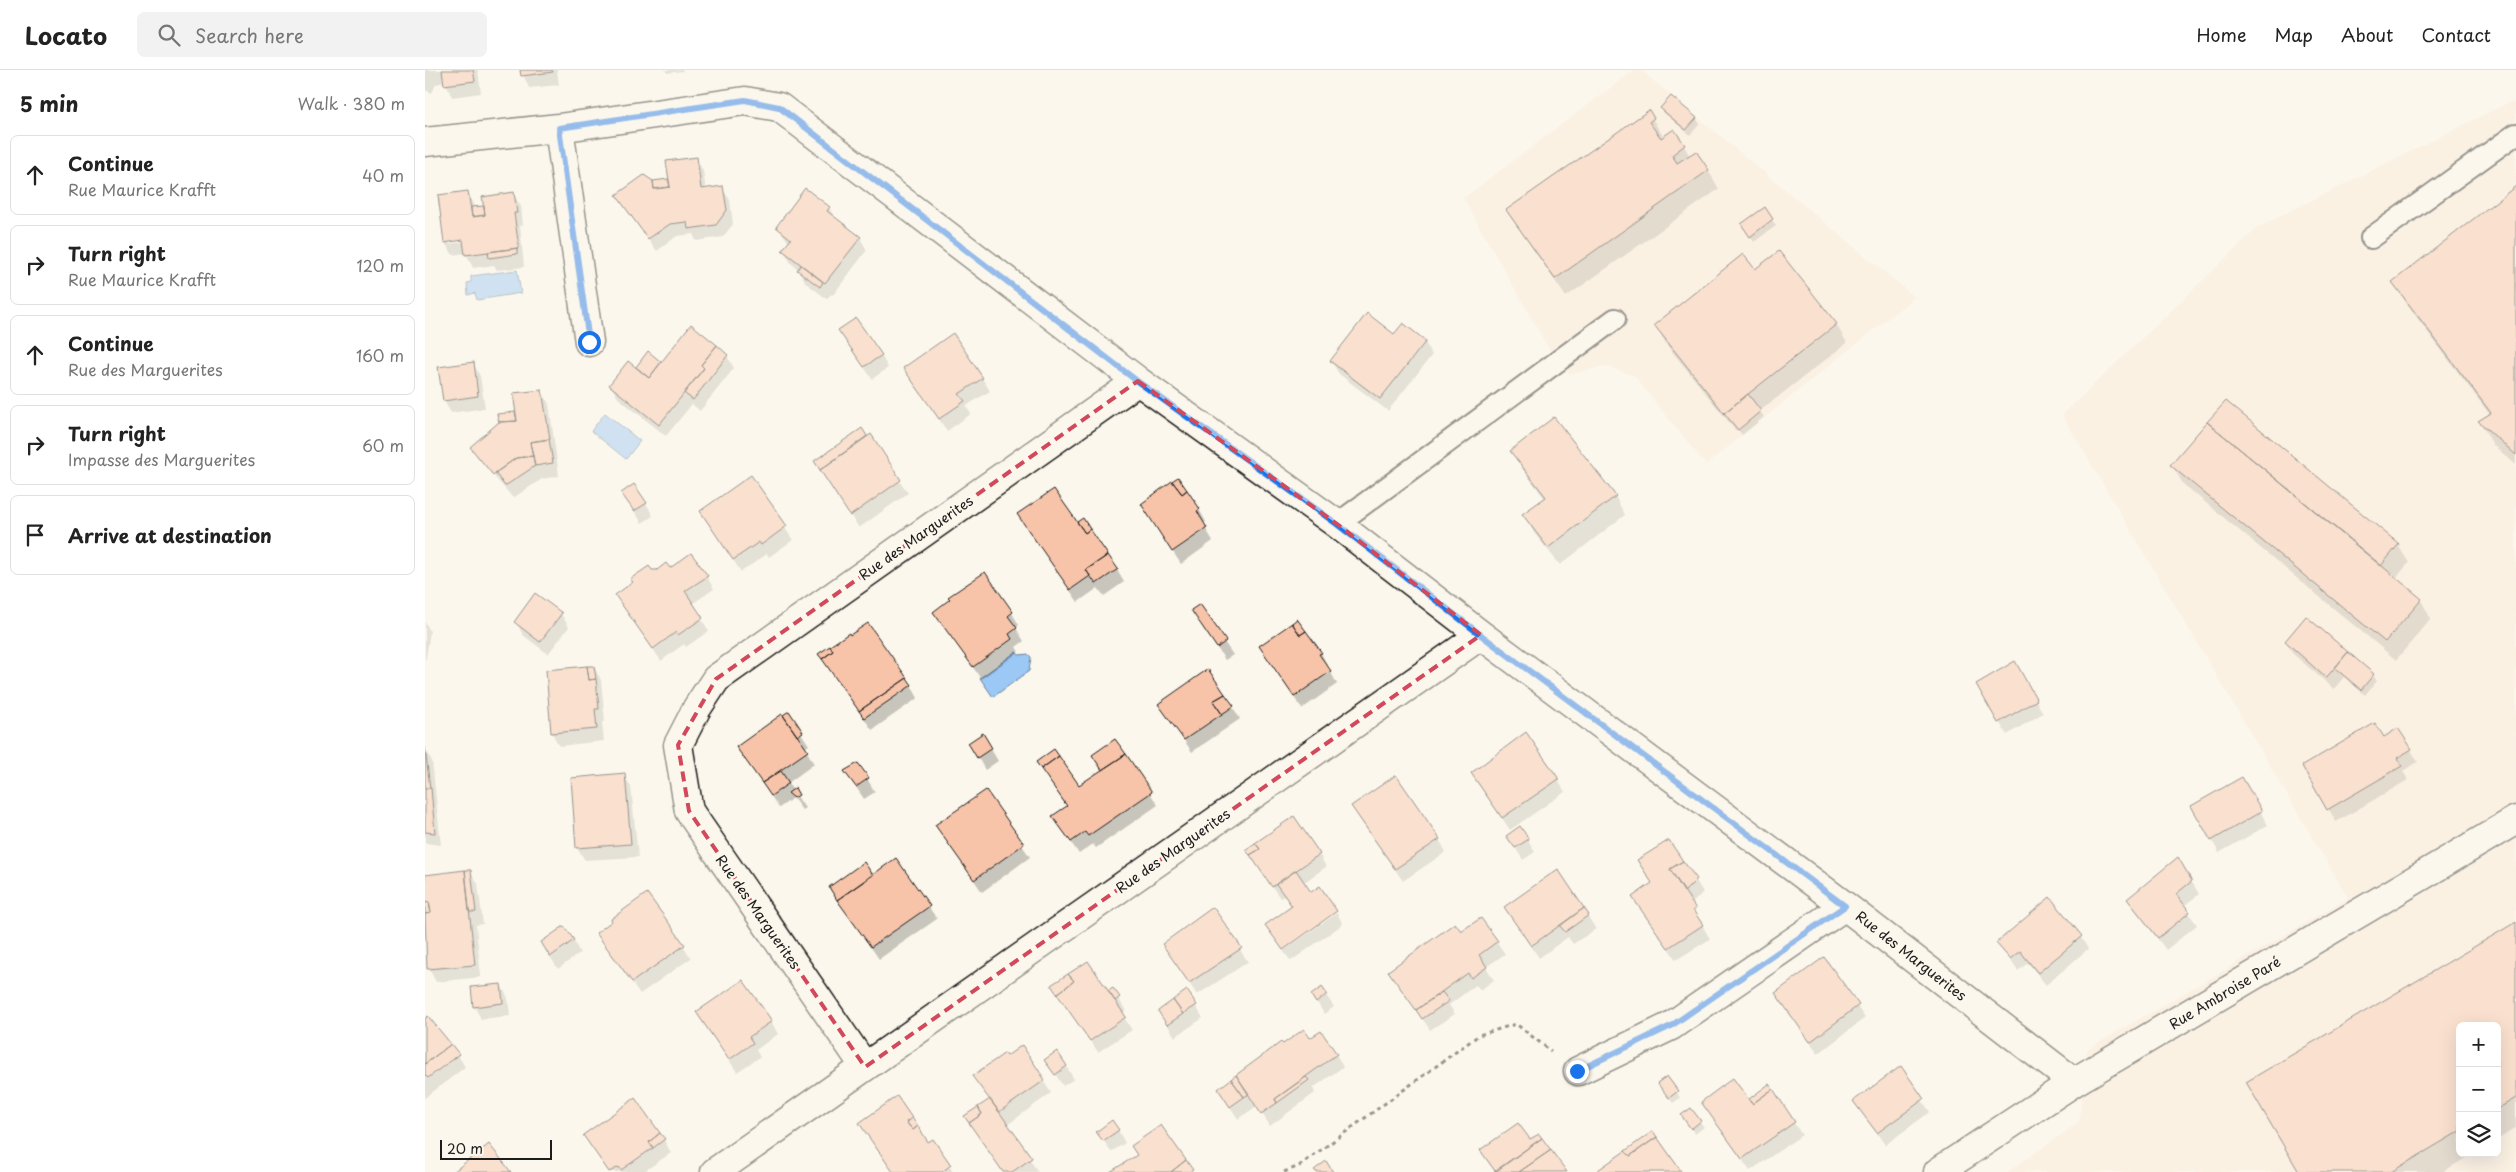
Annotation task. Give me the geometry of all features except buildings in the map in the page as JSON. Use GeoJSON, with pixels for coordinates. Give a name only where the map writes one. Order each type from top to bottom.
{"type":"FeatureCollection","features":[{"type":"Feature","properties":{"kind":"street"},"geometry":{"type":"LineString","coordinates":[[425,142],[559,128],[745,100],[779,107],[1137,381]]}},
{"type":"Feature","properties":{"kind":"street"},"geometry":{"type":"LineString","coordinates":[[559,128],[589,342]]}},
{"type":"Feature","properties":{"kind":"street","name":"Rue des Marguerites"},"geometry":{"type":"LineString","coordinates":[[865,1066],[689,811],[679,745],[697,708],[716,679],[1137,381],[1337,524],[1481,635],[1845,906],[2074,1082]]}},
{"type":"Feature","properties":{"kind":"street","name":"Rue des Marguerites"},"geometry":{"type":"LineString","coordinates":[[715,1172],[1481,635]]}},
{"type":"Feature","properties":{"kind":"street","name":"Rue Ambroise Paré"},"geometry":{"type":"LineString","coordinates":[[1940,1171],[2074,1082],[2516,820]]}},
{"type":"Feature","properties":{"kind":"street"},"geometry":{"type":"LineString","coordinates":[[1577,1071],[1671,1026],[1845,906]]}},
{"type":"Feature","properties":{"kind":"lane"},"geometry":{"type":"LineString","coordinates":[[2371,238],[2516,134]]}},
{"type":"Feature","properties":{"kind":"lane"},"geometry":{"type":"LineString","coordinates":[[1337,524],[1615,319]]}},
{"type":"Feature","properties":{"kind":"path"},"geometry":{"type":"LineString","coordinates":[[1284,1172],[1299,1166],[1479,1035],[1516,1024],[1577,1071]]}},
{"type":"Feature","properties":{"kind":"highlighted area"},"geometry":{"type":"Polygon","coordinates":[[[1138,381],[1337,524],[1481,635],[865,1067],[689,811],[678,745],[716,679],[1138,381]]]}},
{"type":"Feature","properties":{"kind":"shaded area"},"geometry":{"type":"Polygon","coordinates":[[[1634,70],[1641,70],[1915,297],[1706,465],[1634,376],[1605,366],[1570,375],[1547,346],[1463,198],[1634,70]]]}},
{"type":"Feature","properties":{"kind":"shaded area"},"geometry":{"type":"Polygon","coordinates":[[[2511,101],[2516,105],[2516,1172],[2007,1172],[2079,1122],[2087,1049],[2348,898],[2062,415],[2258,227],[2511,101]]]}},
{"type":"Feature","properties":{"kind":"water"},"geometry":{"type":"Polygon","coordinates":[[[517,270],[521,293],[477,300],[475,293],[468,295],[467,283],[471,282],[471,276],[517,270]]]}},
{"type":"Feature","properties":{"kind":"water"},"geometry":{"type":"Polygon","coordinates":[[[605,413],[640,441],[626,459],[591,431],[605,413]]]}},
{"type":"Feature","properties":{"kind":"water"},"geometry":{"type":"Polygon","coordinates":[[[1016,652],[1019,655],[1028,654],[1031,657],[1029,671],[993,697],[980,678],[1016,652]]]}},
{"type":"Feature","properties":{"kind":"route"},"geometry":{"type":"LineString","coordinates":[[589,342],[559,128],[745,100],[779,107],[1137,381],[1337,524],[1481,635],[1845,906],[1671,1026],[1577,1071]]}}]}
